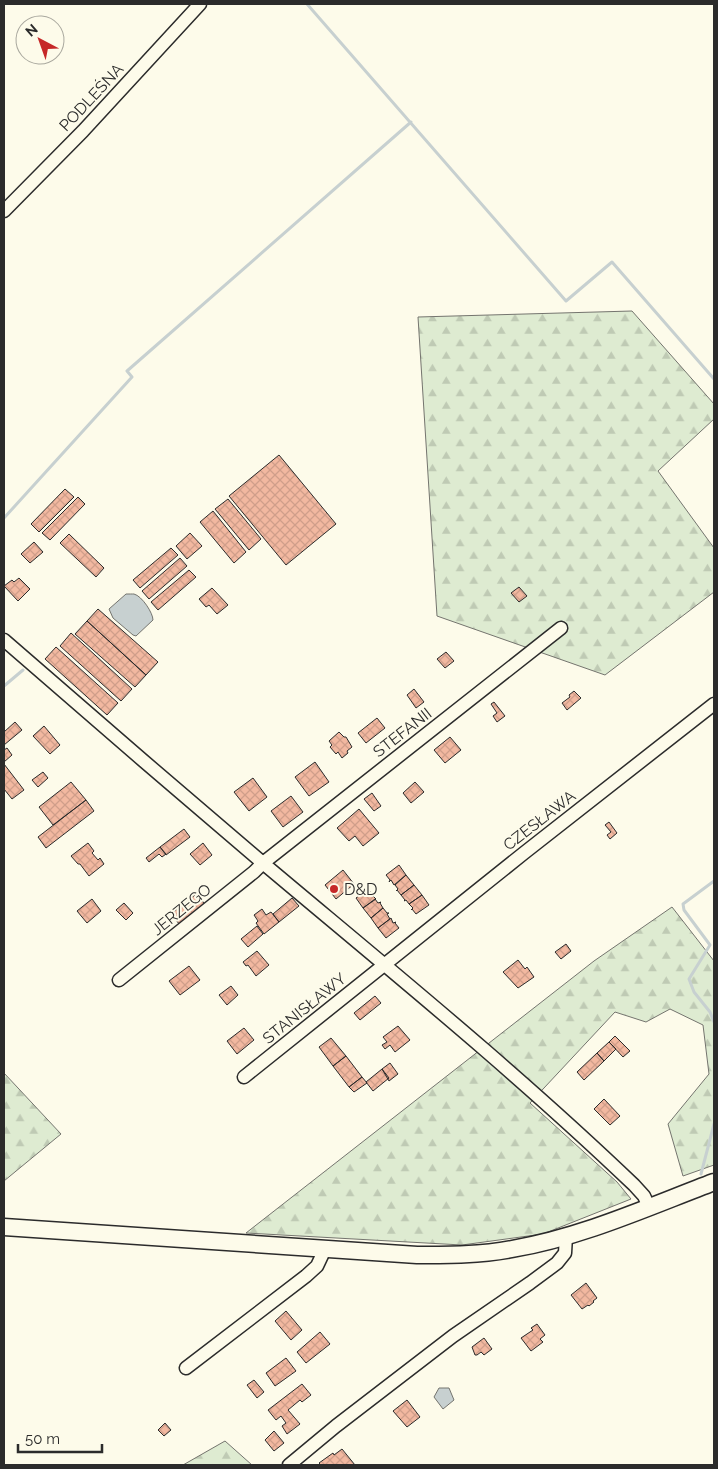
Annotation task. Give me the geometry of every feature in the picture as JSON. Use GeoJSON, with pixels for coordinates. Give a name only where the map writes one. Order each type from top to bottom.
{"type":"FeatureCollection","features":[{"type":"Feature","properties":{"kind":"main road"},"geometry":{"type":"LineString","coordinates":[[4,1227],[417,1255],[460,1255],[511,1249],[553,1241],[612,1222],[714,1182]]}},
{"type":"Feature","properties":{"kind":"street","name":"PODLEŚNA"},"geometry":{"type":"LineString","coordinates":[[4,211],[83,131],[200,4]]}},
{"type":"Feature","properties":{"kind":"street","name":"STEFANII"},"geometry":{"type":"LineString","coordinates":[[263,863],[561,628]]}},
{"type":"Feature","properties":{"kind":"street"},"geometry":{"type":"LineString","coordinates":[[4,640],[530,1090],[634,1185],[644,1196],[649,1207]]}},
{"type":"Feature","properties":{"kind":"street","name":"CZESŁAWA"},"geometry":{"type":"LineString","coordinates":[[385,964],[714,704]]}},
{"type":"Feature","properties":{"kind":"street","name":"JERZEGO"},"geometry":{"type":"LineString","coordinates":[[120,980],[263,863]]}},
{"type":"Feature","properties":{"kind":"street","name":"STANISŁAWY"},"geometry":{"type":"LineString","coordinates":[[244,1077],[385,964]]}},
{"type":"Feature","properties":{"kind":"street"},"geometry":{"type":"LineString","coordinates":[[289,1465],[452,1336],[557,1263],[565,1253],[566,1236]]}},
{"type":"Feature","properties":{"kind":"street"},"geometry":{"type":"LineString","coordinates":[[186,1368],[306,1276],[317,1266],[325,1249]]}},
{"type":"Feature","properties":{"kind":"green space"},"geometry":{"type":"Polygon","coordinates":[[[632,311],[714,404],[714,419],[658,471],[714,548],[714,592],[605,675],[437,616],[418,317],[632,311]]]}},
{"type":"Feature","properties":{"kind":"green space"},"geometry":{"type":"Polygon","coordinates":[[[672,907],[714,961],[714,1165],[683,1176],[668,1124],[709,1074],[703,1025],[670,1009],[646,1022],[615,1012],[530,1103],[617,1182],[631,1199],[543,1234],[462,1245],[246,1233],[594,961],[672,907]]]}},
{"type":"Feature","properties":{"kind":"green space"},"geometry":{"type":"Polygon","coordinates":[[[4,1073],[61,1134],[4,1181],[4,1073]]]}},
{"type":"Feature","properties":{"kind":"green space"},"geometry":{"type":"Polygon","coordinates":[[[225,1441],[252,1465],[183,1465],[225,1441]]]}},
{"type":"Feature","properties":{"kind":"shaded area"},"geometry":{"type":"Polygon","coordinates":[[[126,594],[137,595],[153,617],[153,620],[136,636],[113,618],[109,609],[126,594]]]}},
{"type":"Feature","properties":{"kind":"shaded area"},"geometry":{"type":"Polygon","coordinates":[[[439,1388],[449,1388],[454,1400],[443,1409],[434,1397],[439,1388]]]}},
{"type":"Feature","properties":{"kind":"building"},"geometry":{"type":"Polygon","coordinates":[[[279,455],[336,524],[286,565],[229,496],[279,455]]]}},
{"type":"Feature","properties":{"kind":"building"},"geometry":{"type":"Polygon","coordinates":[[[65,489],[74,497],[39,532],[31,524],[65,489]]]}},
{"type":"Feature","properties":{"kind":"building"},"geometry":{"type":"Polygon","coordinates":[[[78,497],[85,504],[50,540],[42,533],[78,497]]]}},
{"type":"Feature","properties":{"kind":"building"},"geometry":{"type":"Polygon","coordinates":[[[228,499],[261,539],[249,550],[215,509],[228,499]]]}},
{"type":"Feature","properties":{"kind":"building"},"geometry":{"type":"Polygon","coordinates":[[[213,511],[246,552],[234,563],[200,522],[213,511]]]}},
{"type":"Feature","properties":{"kind":"building"},"geometry":{"type":"Polygon","coordinates":[[[190,533],[202,546],[187,559],[176,546],[190,533]]]}},
{"type":"Feature","properties":{"kind":"building"},"geometry":{"type":"Polygon","coordinates":[[[69,534],[104,568],[96,577],[60,543],[69,534]]]}},
{"type":"Feature","properties":{"kind":"building"},"geometry":{"type":"Polygon","coordinates":[[[34,542],[43,552],[30,563],[21,554],[34,542]]]}},
{"type":"Feature","properties":{"kind":"building"},"geometry":{"type":"Polygon","coordinates":[[[171,548],[178,555],[140,588],[133,580],[171,548]]]}},
{"type":"Feature","properties":{"kind":"building"},"geometry":{"type":"Polygon","coordinates":[[[180,558],[187,566],[149,599],[142,591],[180,558]]]}},
{"type":"Feature","properties":{"kind":"building"},"geometry":{"type":"Polygon","coordinates":[[[189,570],[196,577],[158,610],[151,602],[189,570]]]}},
{"type":"Feature","properties":{"kind":"building"},"geometry":{"type":"Polygon","coordinates":[[[19,578],[30,589],[18,601],[4,586],[12,580],[14,582],[19,578]]]}},
{"type":"Feature","properties":{"kind":"building"},"geometry":{"type":"Polygon","coordinates":[[[519,587],[527,596],[519,602],[511,593],[519,587]]]}},
{"type":"Feature","properties":{"kind":"building"},"geometry":{"type":"Polygon","coordinates":[[[212,588],[228,605],[217,614],[209,605],[206,607],[199,599],[212,588]]]}},
{"type":"Feature","properties":{"kind":"building"},"geometry":{"type":"Polygon","coordinates":[[[98,609],[158,662],[146,675],[87,621],[98,609]]]}},
{"type":"Feature","properties":{"kind":"building"},"geometry":{"type":"Polygon","coordinates":[[[87,621],[146,675],[135,687],[75,634],[87,621]]]}},
{"type":"Feature","properties":{"kind":"building"},"geometry":{"type":"Polygon","coordinates":[[[71,633],[132,689],[121,701],[60,646],[71,633]]]}},
{"type":"Feature","properties":{"kind":"building"},"geometry":{"type":"Polygon","coordinates":[[[56,647],[118,703],[107,715],[45,659],[56,647]]]}},
{"type":"Feature","properties":{"kind":"building"},"geometry":{"type":"Polygon","coordinates":[[[446,652],[454,661],[445,668],[437,659],[446,652]]]}},
{"type":"Feature","properties":{"kind":"building"},"geometry":{"type":"Polygon","coordinates":[[[414,689],[424,702],[416,708],[407,695],[414,689]]]}},
{"type":"Feature","properties":{"kind":"building"},"geometry":{"type":"Polygon","coordinates":[[[574,691],[581,698],[567,710],[562,703],[574,691]]]}},
{"type":"Feature","properties":{"kind":"building"},"geometry":{"type":"Polygon","coordinates":[[[494,702],[505,716],[497,722],[493,716],[497,713],[491,704],[494,702]]]}},
{"type":"Feature","properties":{"kind":"building"},"geometry":{"type":"Polygon","coordinates":[[[377,718],[385,728],[366,743],[358,733],[377,718]]]}},
{"type":"Feature","properties":{"kind":"building"},"geometry":{"type":"Polygon","coordinates":[[[15,722],[22,730],[4,745],[4,732],[15,722]]]}},
{"type":"Feature","properties":{"kind":"building"},"geometry":{"type":"Polygon","coordinates":[[[44,726],[60,745],[50,754],[33,736],[44,726]]]}},
{"type":"Feature","properties":{"kind":"building"},"geometry":{"type":"Polygon","coordinates":[[[339,732],[346,737],[352,747],[342,758],[338,752],[336,754],[330,747],[332,745],[329,741],[339,732]]]}},
{"type":"Feature","properties":{"kind":"building"},"geometry":{"type":"Polygon","coordinates":[[[450,737],[461,750],[445,763],[434,750],[450,737]]]}},
{"type":"Feature","properties":{"kind":"building"},"geometry":{"type":"Polygon","coordinates":[[[7,748],[12,755],[4,762],[4,750],[7,748]]]}},
{"type":"Feature","properties":{"kind":"building"},"geometry":{"type":"Polygon","coordinates":[[[315,762],[329,782],[309,796],[295,777],[315,762]]]}},
{"type":"Feature","properties":{"kind":"building"},"geometry":{"type":"Polygon","coordinates":[[[4,764],[24,790],[12,799],[4,789],[4,764]]]}},
{"type":"Feature","properties":{"kind":"building"},"geometry":{"type":"Polygon","coordinates":[[[43,772],[48,778],[38,787],[32,780],[43,772]]]}},
{"type":"Feature","properties":{"kind":"building"},"geometry":{"type":"Polygon","coordinates":[[[253,778],[267,797],[249,811],[234,792],[253,778]]]}},
{"type":"Feature","properties":{"kind":"building"},"geometry":{"type":"Polygon","coordinates":[[[71,782],[86,800],[53,825],[39,807],[71,782]]]}},
{"type":"Feature","properties":{"kind":"building"},"geometry":{"type":"Polygon","coordinates":[[[415,782],[424,792],[411,803],[403,793],[415,782]]]}},
{"type":"Feature","properties":{"kind":"building"},"geometry":{"type":"Polygon","coordinates":[[[372,793],[381,806],[374,811],[364,799],[372,793]]]}},
{"type":"Feature","properties":{"kind":"building"},"geometry":{"type":"Polygon","coordinates":[[[291,796],[303,812],[283,827],[271,811],[291,796]]]}},
{"type":"Feature","properties":{"kind":"building"},"geometry":{"type":"Polygon","coordinates":[[[86,800],[94,811],[46,848],[38,837],[86,800]]]}},
{"type":"Feature","properties":{"kind":"building"},"geometry":{"type":"Polygon","coordinates":[[[359,809],[379,833],[363,846],[355,836],[349,841],[337,828],[359,809]]]}},
{"type":"Feature","properties":{"kind":"building"},"geometry":{"type":"Polygon","coordinates":[[[609,822],[617,833],[610,839],[607,835],[611,832],[605,825],[609,822]]]}},
{"type":"Feature","properties":{"kind":"building"},"geometry":{"type":"Polygon","coordinates":[[[184,829],[190,837],[166,855],[160,847],[184,829]]]}},
{"type":"Feature","properties":{"kind":"building"},"geometry":{"type":"Polygon","coordinates":[[[88,843],[94,851],[92,853],[98,860],[100,858],[104,864],[89,876],[71,856],[88,843]]]}},
{"type":"Feature","properties":{"kind":"building"},"geometry":{"type":"Polygon","coordinates":[[[203,843],[212,855],[200,865],[190,854],[203,843]]]}},
{"type":"Feature","properties":{"kind":"building"},"geometry":{"type":"Polygon","coordinates":[[[160,847],[166,854],[162,857],[159,854],[149,862],[146,858],[160,847]]]}},
{"type":"Feature","properties":{"kind":"building"},"geometry":{"type":"Polygon","coordinates":[[[399,865],[406,875],[394,885],[391,880],[389,882],[390,880],[386,875],[399,865]]]}},
{"type":"Feature","properties":{"kind":"building"},"geometry":{"type":"Polygon","coordinates":[[[343,870],[354,884],[336,899],[325,885],[343,870]]]}},
{"type":"Feature","properties":{"kind":"building"},"geometry":{"type":"Polygon","coordinates":[[[406,875],[414,885],[401,895],[395,885],[406,875]]]}},
{"type":"Feature","properties":{"kind":"building"},"geometry":{"type":"Polygon","coordinates":[[[414,885],[422,895],[409,904],[406,900],[404,901],[401,895],[414,885]]]}},
{"type":"Feature","properties":{"kind":"building"},"geometry":{"type":"Polygon","coordinates":[[[368,889],[372,894],[374,893],[372,895],[376,899],[363,908],[356,898],[368,889]]]}},
{"type":"Feature","properties":{"kind":"building"},"geometry":{"type":"Polygon","coordinates":[[[196,894],[205,904],[180,925],[171,914],[196,894]]]}},
{"type":"Feature","properties":{"kind":"building"},"geometry":{"type":"Polygon","coordinates":[[[422,895],[429,905],[416,914],[409,904],[422,895]]]}},
{"type":"Feature","properties":{"kind":"building"},"geometry":{"type":"Polygon","coordinates":[[[292,898],[299,906],[279,922],[273,914],[292,898]]]}},
{"type":"Feature","properties":{"kind":"building"},"geometry":{"type":"Polygon","coordinates":[[[92,899],[101,911],[87,923],[77,911],[92,899]]]}},
{"type":"Feature","properties":{"kind":"building"},"geometry":{"type":"Polygon","coordinates":[[[375,899],[378,903],[381,902],[383,908],[371,918],[363,908],[375,899]]]}},
{"type":"Feature","properties":{"kind":"building"},"geometry":{"type":"Polygon","coordinates":[[[124,903],[133,913],[126,920],[116,910],[124,903]]]}},
{"type":"Feature","properties":{"kind":"building"},"geometry":{"type":"Polygon","coordinates":[[[383,908],[389,913],[387,914],[390,919],[378,928],[371,918],[383,908]]]}},
{"type":"Feature","properties":{"kind":"building"},"geometry":{"type":"Polygon","coordinates":[[[262,909],[266,915],[271,912],[279,922],[264,934],[256,923],[258,921],[254,915],[262,909]]]}},
{"type":"Feature","properties":{"kind":"building"},"geometry":{"type":"Polygon","coordinates":[[[391,918],[393,923],[396,922],[399,928],[386,938],[378,928],[391,918]]]}},
{"type":"Feature","properties":{"kind":"building"},"geometry":{"type":"Polygon","coordinates":[[[257,926],[263,934],[248,947],[241,939],[257,926]]]}},
{"type":"Feature","properties":{"kind":"building"},"geometry":{"type":"Polygon","coordinates":[[[566,944],[571,951],[561,959],[555,952],[566,944]]]}},
{"type":"Feature","properties":{"kind":"building"},"geometry":{"type":"Polygon","coordinates":[[[257,951],[269,965],[256,976],[248,965],[246,966],[243,962],[257,951]]]}},
{"type":"Feature","properties":{"kind":"building"},"geometry":{"type":"Polygon","coordinates":[[[518,960],[525,969],[527,967],[534,977],[518,988],[503,972],[518,960]]]}},
{"type":"Feature","properties":{"kind":"building"},"geometry":{"type":"Polygon","coordinates":[[[189,966],[200,980],[180,995],[169,981],[189,966]]]}},
{"type":"Feature","properties":{"kind":"building"},"geometry":{"type":"Polygon","coordinates":[[[231,986],[238,995],[227,1005],[219,995],[231,986]]]}},
{"type":"Feature","properties":{"kind":"building"},"geometry":{"type":"Polygon","coordinates":[[[375,996],[381,1003],[360,1020],[354,1013],[375,996]]]}},
{"type":"Feature","properties":{"kind":"building"},"geometry":{"type":"Polygon","coordinates":[[[398,1026],[410,1040],[395,1052],[390,1045],[385,1049],[382,1045],[387,1042],[383,1037],[398,1026]]]}},
{"type":"Feature","properties":{"kind":"building"},"geometry":{"type":"Polygon","coordinates":[[[244,1028],[254,1040],[237,1054],[227,1041],[244,1028]]]}},
{"type":"Feature","properties":{"kind":"building"},"geometry":{"type":"Polygon","coordinates":[[[615,1036],[630,1051],[623,1057],[609,1042],[615,1036]]]}},
{"type":"Feature","properties":{"kind":"building"},"geometry":{"type":"Polygon","coordinates":[[[331,1038],[346,1056],[333,1066],[319,1047],[331,1038]]]}},
{"type":"Feature","properties":{"kind":"building"},"geometry":{"type":"Polygon","coordinates":[[[609,1042],[616,1049],[604,1061],[597,1053],[609,1042]]]}},
{"type":"Feature","properties":{"kind":"building"},"geometry":{"type":"Polygon","coordinates":[[[597,1053],[604,1061],[584,1080],[577,1072],[597,1053]]]}},
{"type":"Feature","properties":{"kind":"building"},"geometry":{"type":"Polygon","coordinates":[[[346,1056],[362,1077],[349,1087],[333,1066],[346,1056]]]}},
{"type":"Feature","properties":{"kind":"building"},"geometry":{"type":"Polygon","coordinates":[[[390,1063],[398,1074],[389,1081],[382,1069],[390,1063]]]}},
{"type":"Feature","properties":{"kind":"building"},"geometry":{"type":"Polygon","coordinates":[[[382,1069],[389,1078],[373,1091],[366,1082],[382,1069]]]}},
{"type":"Feature","properties":{"kind":"building"},"geometry":{"type":"Polygon","coordinates":[[[362,1077],[367,1083],[354,1092],[349,1087],[362,1077]]]}},
{"type":"Feature","properties":{"kind":"building"},"geometry":{"type":"Polygon","coordinates":[[[604,1099],[620,1116],[610,1125],[594,1109],[604,1099]]]}},
{"type":"Feature","properties":{"kind":"building"},"geometry":{"type":"Polygon","coordinates":[[[586,1283],[597,1298],[589,1306],[582,1309],[571,1295],[586,1283]]]}},
{"type":"Feature","properties":{"kind":"building"},"geometry":{"type":"Polygon","coordinates":[[[286,1311],[302,1330],[291,1340],[275,1321],[286,1311]]]}},
{"type":"Feature","properties":{"kind":"building"},"geometry":{"type":"Polygon","coordinates":[[[537,1324],[545,1335],[540,1339],[543,1342],[531,1351],[521,1338],[533,1330],[531,1328],[537,1324]]]}},
{"type":"Feature","properties":{"kind":"building"},"geometry":{"type":"Polygon","coordinates":[[[320,1332],[330,1344],[306,1363],[297,1352],[320,1332]]]}},
{"type":"Feature","properties":{"kind":"building"},"geometry":{"type":"Polygon","coordinates":[[[484,1338],[492,1349],[484,1355],[481,1352],[475,1355],[472,1347],[484,1338]]]}},
{"type":"Feature","properties":{"kind":"building"},"geometry":{"type":"Polygon","coordinates":[[[286,1358],[296,1371],[275,1386],[266,1373],[286,1358]]]}},
{"type":"Feature","properties":{"kind":"building"},"geometry":{"type":"Polygon","coordinates":[[[254,1380],[264,1392],[257,1398],[247,1385],[254,1380]]]}},
{"type":"Feature","properties":{"kind":"building"},"geometry":{"type":"Polygon","coordinates":[[[302,1384],[311,1395],[302,1402],[300,1400],[288,1410],[300,1424],[287,1434],[282,1426],[286,1423],[281,1416],[276,1420],[268,1410],[302,1384]]]}},
{"type":"Feature","properties":{"kind":"building"},"geometry":{"type":"Polygon","coordinates":[[[407,1400],[420,1417],[407,1427],[393,1411],[407,1400]]]}},
{"type":"Feature","properties":{"kind":"building"},"geometry":{"type":"Polygon","coordinates":[[[165,1423],[171,1430],[164,1436],[158,1430],[165,1423]]]}},
{"type":"Feature","properties":{"kind":"building"},"geometry":{"type":"Polygon","coordinates":[[[274,1431],[284,1443],[274,1451],[265,1440],[274,1431]]]}},
{"type":"Feature","properties":{"kind":"building"},"geometry":{"type":"Polygon","coordinates":[[[342,1449],[355,1465],[321,1465],[319,1463],[333,1453],[334,1455],[342,1449]]]}},
{"type":"Feature","properties":{"kind":"waterway"},"geometry":{"type":"LineString","coordinates":[[307,4],[566,301],[612,262],[714,379]]}},
{"type":"Feature","properties":{"kind":"waterway"},"geometry":{"type":"LineString","coordinates":[[4,518],[132,377],[127,371],[411,122]]}},
{"type":"Feature","properties":{"kind":"waterway"},"geometry":{"type":"LineString","coordinates":[[4,686],[23,670]]}},
{"type":"Feature","properties":{"kind":"waterway"},"geometry":{"type":"LineString","coordinates":[[714,881],[683,904],[684,910],[710,945],[689,979],[694,992],[710,1012],[714,1022]]}},
{"type":"Feature","properties":{"kind":"waterway"},"geometry":{"type":"LineString","coordinates":[[701,1174],[714,1124]]}},
{"type":"Feature","properties":{"kind":"place","name":"D&D"},"geometry":{"type":"Point","coordinates":[334,889]}}]}
